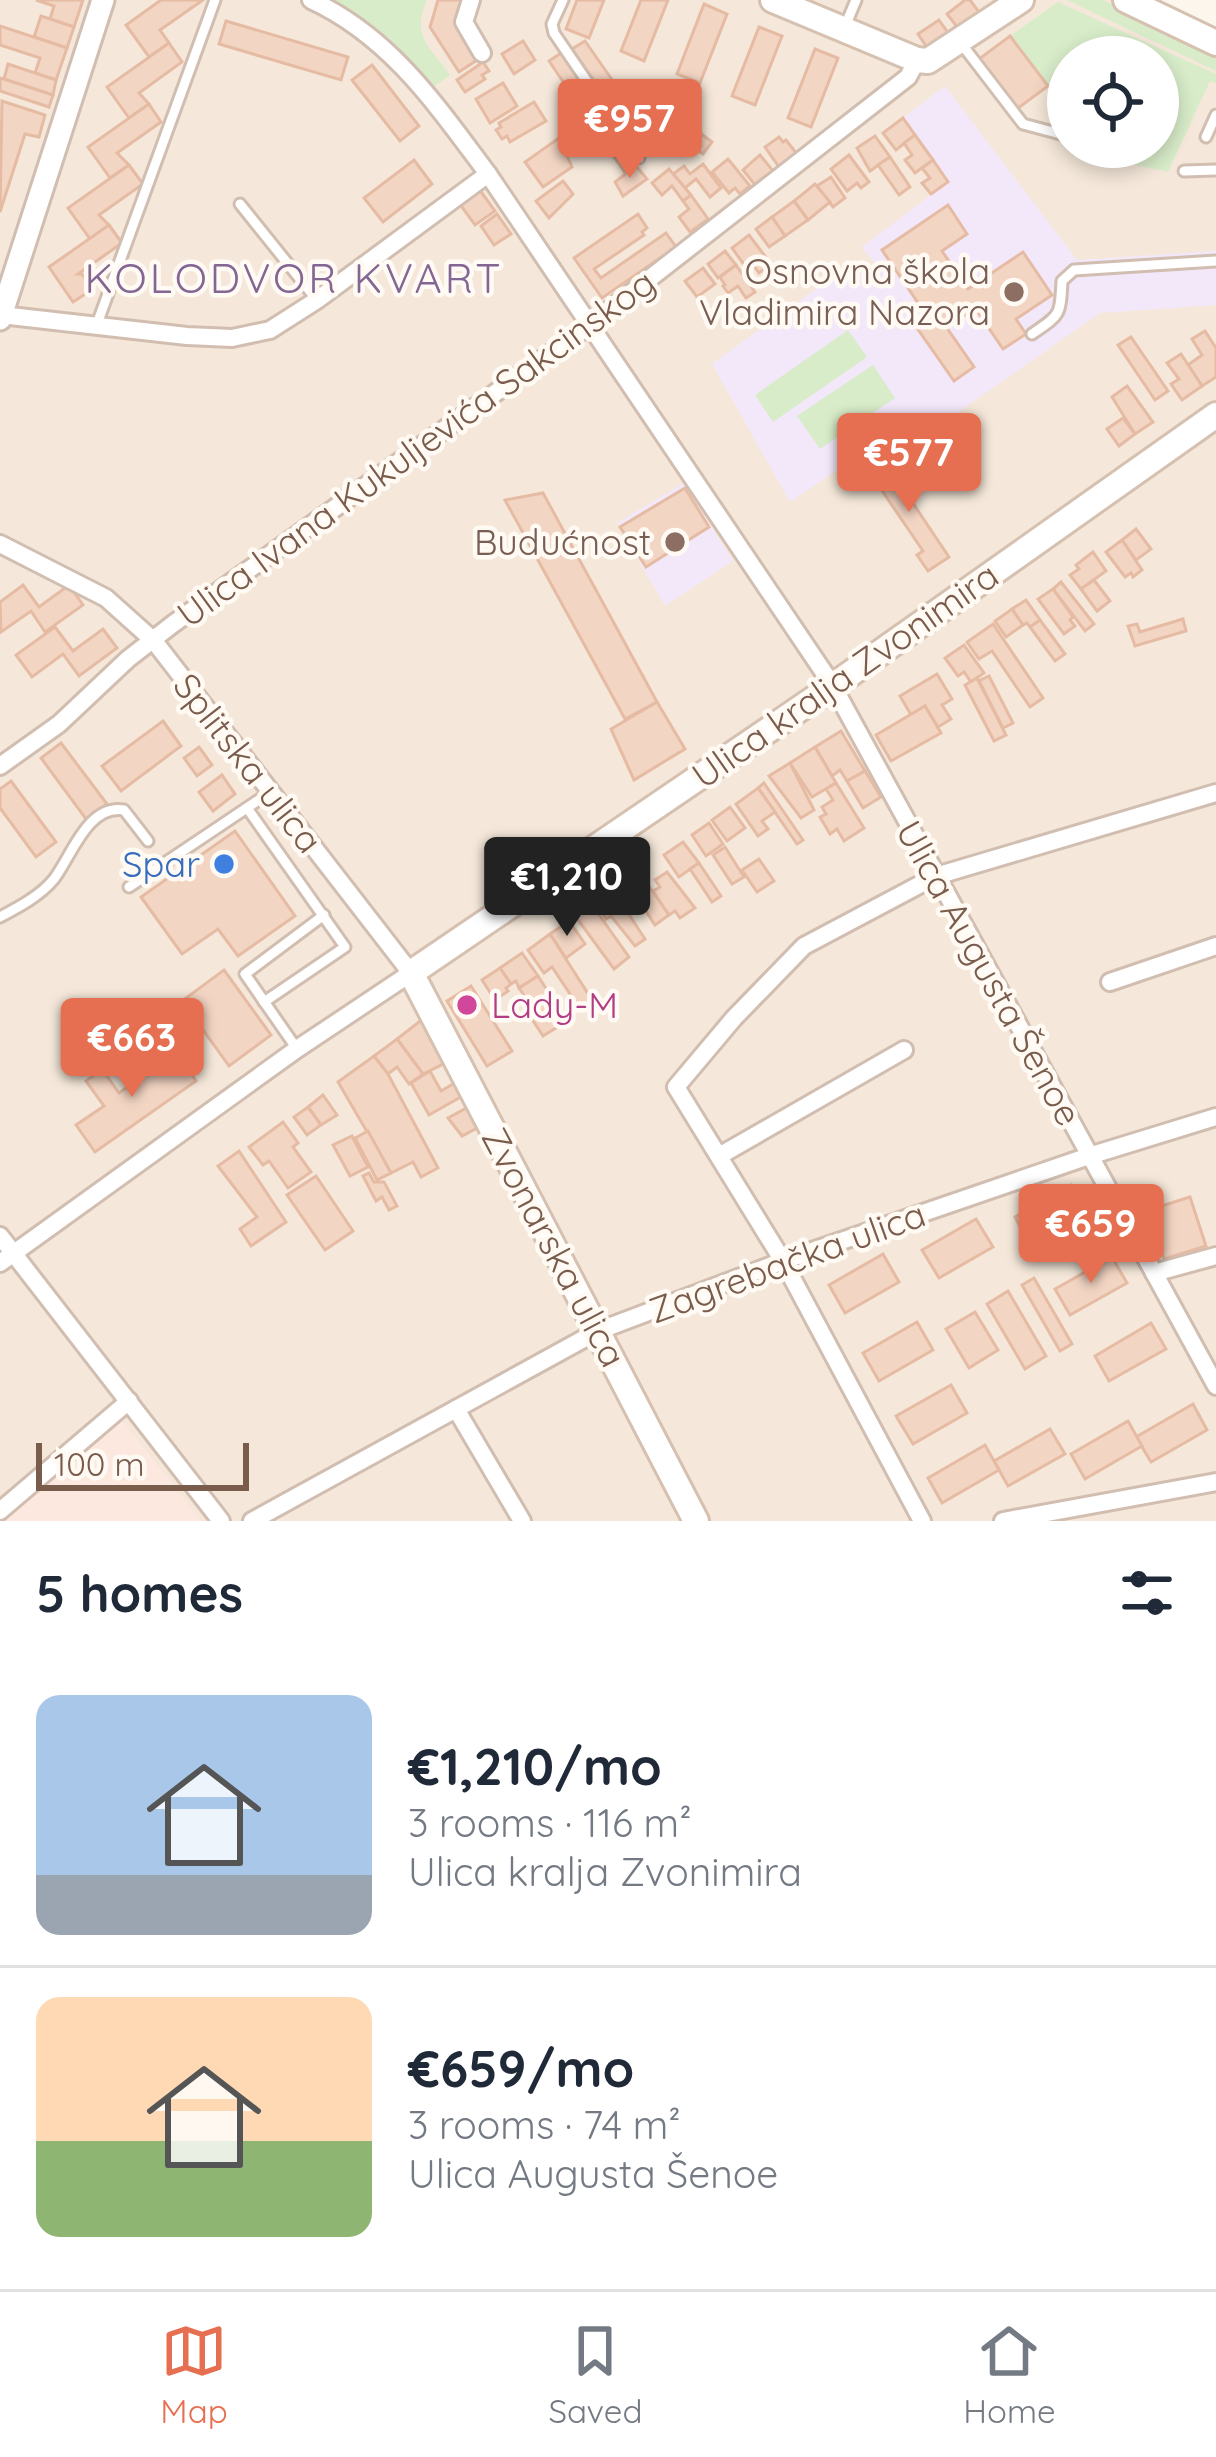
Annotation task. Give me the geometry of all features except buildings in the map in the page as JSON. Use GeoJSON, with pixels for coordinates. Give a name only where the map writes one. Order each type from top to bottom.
{"type":"FeatureCollection","features":[{"type":"Feature","properties":{"kind":"main road"},"geometry":{"type":"LineString","coordinates":[[773,0],[917,60]]}},
{"type":"Feature","properties":{"kind":"main road","name":"Ulica Ivana Kukuljevića Sakcinskog"},"geometry":{"type":"LineString","coordinates":[[917,60],[940,56],[1021,0]]}},
{"type":"Feature","properties":{"kind":"main road"},"geometry":{"type":"LineString","coordinates":[[1126,0],[1216,43]]}},
{"type":"Feature","properties":{"kind":"main road","name":"Ulica kralja Zvonimira"},"geometry":{"type":"LineString","coordinates":[[411,973],[833,686],[1216,415]]}},
{"type":"Feature","properties":{"kind":"main road","name":"Zvonarska ulica"},"geometry":{"type":"LineString","coordinates":[[411,973],[696,1521]]}},
{"type":"Feature","properties":{"kind":"street"},"geometry":{"type":"LineString","coordinates":[[103,0],[1,317],[232,338],[270,330],[488,174]]}},
{"type":"Feature","properties":{"kind":"street","name":"Ulica Augusta Šenoe"},"geometry":{"type":"LineString","coordinates":[[311,0],[369,34],[404,66],[488,174],[833,686],[1216,1386]]}},
{"type":"Feature","properties":{"kind":"street"},"geometry":{"type":"LineString","coordinates":[[471,0],[464,22],[482,53]]}},
{"type":"Feature","properties":{"kind":"street","name":"Ulica Ivana Kukuljevića Sakcinskog"},"geometry":{"type":"LineString","coordinates":[[0,766],[58,724],[128,658],[590,325],[908,77],[917,60]]}},
{"type":"Feature","properties":{"kind":"street","name":"Splitska ulica"},"geometry":{"type":"LineString","coordinates":[[0,544],[106,598],[154,641],[411,973]]}},
{"type":"Feature","properties":{"kind":"street"},"geometry":{"type":"LineString","coordinates":[[922,1521],[783,1261],[676,1087],[804,946],[936,876],[1216,793]]}},
{"type":"Feature","properties":{"kind":"street"},"geometry":{"type":"LineString","coordinates":[[1110,982],[1216,946]]}},
{"type":"Feature","properties":{"kind":"street","name":"Ulica kralja Zvonimira"},"geometry":{"type":"LineString","coordinates":[[6,1258],[296,1049],[411,973]]}},
{"type":"Feature","properties":{"kind":"street"},"geometry":{"type":"LineString","coordinates":[[719,1156],[904,1050]]}},
{"type":"Feature","properties":{"kind":"street","name":"Zagrebačka ulica"},"geometry":{"type":"LineString","coordinates":[[252,1521],[598,1331],[783,1261],[1216,1117]]}},
{"type":"Feature","properties":{"kind":"street"},"geometry":{"type":"LineString","coordinates":[[0,1235],[6,1258],[129,1401],[220,1521]]}},
{"type":"Feature","properties":{"kind":"street"},"geometry":{"type":"LineString","coordinates":[[1154,1273],[1216,1256]]}},
{"type":"Feature","properties":{"kind":"street"},"geometry":{"type":"LineString","coordinates":[[0,1511],[129,1401]]}},
{"type":"Feature","properties":{"kind":"street"},"geometry":{"type":"LineString","coordinates":[[456,1409],[522,1521]]}},
{"type":"Feature","properties":{"kind":"street"},"geometry":{"type":"LineString","coordinates":[[1003,1521],[1216,1482]]}},
{"type":"Feature","properties":{"kind":"lane"},"geometry":{"type":"LineString","coordinates":[[97,324],[215,0]]}},
{"type":"Feature","properties":{"kind":"lane"},"geometry":{"type":"LineString","coordinates":[[563,0],[554,33],[639,158]]}},
{"type":"Feature","properties":{"kind":"lane"},"geometry":{"type":"LineString","coordinates":[[844,29],[856,0]]}},
{"type":"Feature","properties":{"kind":"lane"},"geometry":{"type":"LineString","coordinates":[[960,43],[1023,124],[1047,130]]}},
{"type":"Feature","properties":{"kind":"lane"},"geometry":{"type":"LineString","coordinates":[[1206,137],[1216,115]]}},
{"type":"Feature","properties":{"kind":"lane"},"geometry":{"type":"LineString","coordinates":[[1184,171],[1216,170]]}},
{"type":"Feature","properties":{"kind":"lane"},"geometry":{"type":"LineString","coordinates":[[240,204],[317,300]]}},
{"type":"Feature","properties":{"kind":"lane"},"geometry":{"type":"LineString","coordinates":[[1032,334],[1058,316],[1062,281],[1074,269],[1216,261]]}},
{"type":"Feature","properties":{"kind":"lane"},"geometry":{"type":"LineString","coordinates":[[129,887],[269,793]]}},
{"type":"Feature","properties":{"kind":"lane"},"geometry":{"type":"LineString","coordinates":[[247,808],[345,947],[264,1002]]}},
{"type":"Feature","properties":{"kind":"lane"},"geometry":{"type":"LineString","coordinates":[[0,917],[52,881],[88,825],[112,810],[124,810],[148,841]]}},
{"type":"Feature","properties":{"kind":"lane"},"geometry":{"type":"LineString","coordinates":[[296,1049],[245,974],[324,915]]}},
{"type":"Feature","properties":{"kind":"shaded area"},"geometry":{"type":"Polygon","coordinates":[[[0,0],[1141,0],[1216,35],[1216,1521],[0,1521],[0,0]]]}},
{"type":"Feature","properties":{"kind":"shaded area","name":"Osnovna škola Vladimira Nazora"},"geometry":{"type":"Polygon","coordinates":[[[945,86],[1077,260],[1216,251],[1216,305],[1100,313],[931,431],[853,459],[790,502],[712,364],[841,271],[848,279],[876,265],[862,247],[948,182],[903,118],[945,86]]]}},
{"type":"Feature","properties":{"kind":"shaded area","name":"Budućnost"},"geometry":{"type":"Polygon","coordinates":[[[684,483],[733,561],[665,606],[617,523],[684,483]]]}},
{"type":"Feature","properties":{"kind":"shaded area"},"geometry":{"type":"Polygon","coordinates":[[[120,1418],[201,1521],[0,1521],[0,1520],[120,1418]]]}},
{"type":"Feature","properties":{"kind":"green space"},"geometry":{"type":"Polygon","coordinates":[[[329,0],[427,0],[422,32],[450,75],[432,88],[393,43],[329,0]]]}},
{"type":"Feature","properties":{"kind":"green space"},"geometry":{"type":"Polygon","coordinates":[[[1067,0],[1103,0],[1216,53],[1216,71],[1179,53],[1179,36],[1143,36],[1067,0]]]}},
{"type":"Feature","properties":{"kind":"green space"},"geometry":{"type":"Polygon","coordinates":[[[1058,2],[1133,36],[1047,36],[1047,86],[1010,36],[1058,2]]]}},
{"type":"Feature","properties":{"kind":"green space"},"geometry":{"type":"Polygon","coordinates":[[[1179,57],[1216,74],[1216,83],[1210,81],[1179,148],[1179,57]]]}},
{"type":"Feature","properties":{"kind":"green space"},"geometry":{"type":"Polygon","coordinates":[[[848,330],[867,357],[773,422],[755,395],[848,330]]]}},
{"type":"Feature","properties":{"kind":"green space"},"geometry":{"type":"Polygon","coordinates":[[[873,365],[895,398],[820,449],[797,416],[873,365]]]}},
{"type":"Feature","properties":{"kind":"place","name":"Osnovna škola Vladimira Nazora"},"geometry":{"type":"Point","coordinates":[1014,292]}},
{"type":"Feature","properties":{"kind":"place","name":"Budućnost"},"geometry":{"type":"Point","coordinates":[675,542]}},
{"type":"Feature","properties":{"kind":"place","name":"Spar"},"geometry":{"type":"Point","coordinates":[224,864]}},
{"type":"Feature","properties":{"kind":"place","name":"Lady-M"},"geometry":{"type":"Point","coordinates":[467,1005]}},
{"type":"Feature","properties":{"kind":"district","name":"KOLODVOR KVART"},"geometry":{"type":"Point","coordinates":[294,278]}}]}
